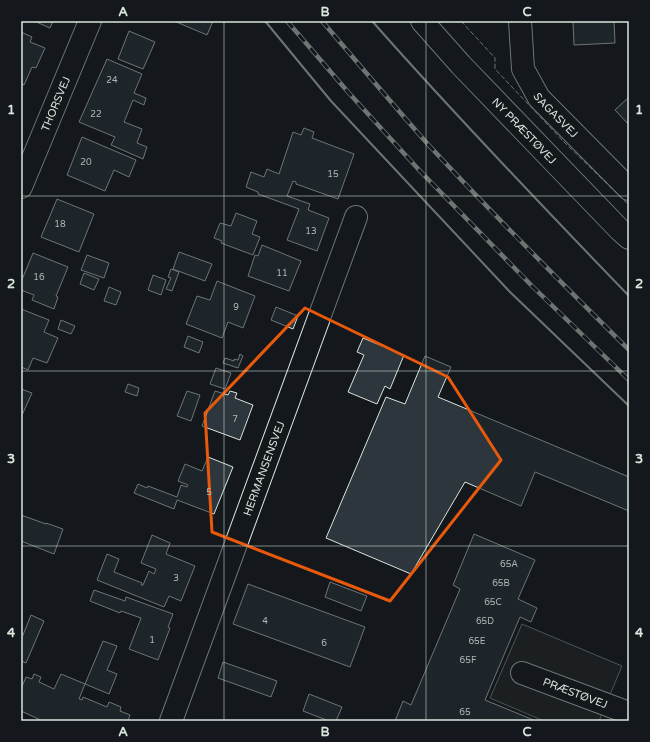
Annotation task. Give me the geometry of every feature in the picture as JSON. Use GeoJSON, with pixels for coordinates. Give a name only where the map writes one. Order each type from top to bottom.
{"type":"FeatureCollection","features":[{"type":"Feature","properties":{"kind":"street","name":"THORSVEJ"},"geometry":{"type":"LineString","coordinates":[[21,187],[90,21]]}},
{"type":"Feature","properties":{"kind":"street","name":"NY PRÆSTØVEJ"},"geometry":{"type":"LineString","coordinates":[[422,21],[460,65],[629,238]]}},
{"type":"Feature","properties":{"kind":"street","name":"SAGASVEJ"},"geometry":{"type":"LineString","coordinates":[[520,21],[523,69],[539,98],[629,189]]}},
{"type":"Feature","properties":{"kind":"street","name":"HERMANSENSVEJ"},"geometry":{"type":"LineString","coordinates":[[171,721],[356,217]]}},
{"type":"Feature","properties":{"kind":"street","name":"PRÆSTØVEJ"},"geometry":{"type":"LineString","coordinates":[[522,673],[629,713]]}},
{"type":"Feature","properties":{"kind":"highlighted area"},"geometry":{"type":"Polygon","coordinates":[[[305,308],[448,377],[501,460],[390,601],[212,532],[205,413],[305,308]]]}},
{"type":"Feature","properties":{"kind":"shaded area"},"geometry":{"type":"Polygon","coordinates":[[[522,624],[622,666],[599,721],[544,721],[490,698],[522,624]]]}},
{"type":"Feature","properties":{"kind":"building"},"geometry":{"type":"Polygon","coordinates":[[[34,21],[53,21],[50,28],[34,21]]]}},
{"type":"Feature","properties":{"kind":"building"},"geometry":{"type":"Polygon","coordinates":[[[174,21],[213,21],[207,35],[174,21]]]}},
{"type":"Feature","properties":{"kind":"building"},"geometry":{"type":"Polygon","coordinates":[[[573,21],[614,21],[615,43],[574,45],[573,21]]]}},
{"type":"Feature","properties":{"kind":"building"},"geometry":{"type":"Polygon","coordinates":[[[129,31],[155,42],[143,69],[118,59],[129,31]]]}},
{"type":"Feature","properties":{"kind":"building"},"geometry":{"type":"Polygon","coordinates":[[[21,32],[32,37],[30,42],[45,48],[36,68],[32,67],[24,85],[21,83],[21,32]]]}},
{"type":"Feature","properties":{"kind":"building"},"geometry":{"type":"Polygon","coordinates":[[[107,59],[142,74],[134,93],[146,98],[144,105],[133,100],[124,122],[142,129],[137,143],[147,147],[143,159],[111,145],[115,137],[79,122],[107,59]]]}},
{"type":"Feature","properties":{"kind":"building"},"geometry":{"type":"Polygon","coordinates":[[[629,97],[629,125],[615,110],[629,97]]]}},
{"type":"Feature","properties":{"kind":"building"},"geometry":{"type":"Polygon","coordinates":[[[304,128],[314,132],[312,138],[354,154],[338,199],[296,184],[296,182],[293,181],[287,196],[310,204],[308,210],[329,218],[317,251],[287,240],[299,209],[258,194],[258,192],[246,187],[251,172],[264,177],[267,169],[279,174],[293,132],[301,135],[304,128]]]}},
{"type":"Feature","properties":{"kind":"building"},"geometry":{"type":"Polygon","coordinates":[[[82,137],[136,160],[129,177],[114,170],[105,191],[67,175],[82,137]]]}},
{"type":"Feature","properties":{"kind":"building"},"geometry":{"type":"Polygon","coordinates":[[[57,199],[94,214],[79,252],[41,237],[57,199]]]}},
{"type":"Feature","properties":{"kind":"building"},"geometry":{"type":"Polygon","coordinates":[[[236,213],[257,221],[252,234],[260,237],[253,255],[221,243],[222,241],[214,238],[220,223],[231,226],[236,213]]]}},
{"type":"Feature","properties":{"kind":"building"},"geometry":{"type":"Polygon","coordinates":[[[262,245],[301,261],[289,291],[248,276],[255,255],[258,256],[262,245]]]}},
{"type":"Feature","properties":{"kind":"building"},"geometry":{"type":"Polygon","coordinates":[[[179,252],[212,264],[205,281],[173,269],[179,252]]]}},
{"type":"Feature","properties":{"kind":"building"},"geometry":{"type":"Polygon","coordinates":[[[33,253],[68,267],[56,296],[58,297],[54,309],[32,300],[34,295],[21,290],[21,282],[33,253]]]}},
{"type":"Feature","properties":{"kind":"building"},"geometry":{"type":"Polygon","coordinates":[[[87,255],[109,263],[104,278],[81,270],[87,255]]]}},
{"type":"Feature","properties":{"kind":"building"},"geometry":{"type":"Polygon","coordinates":[[[171,269],[179,272],[172,291],[166,289],[171,278],[168,277],[171,269]]]}},
{"type":"Feature","properties":{"kind":"building"},"geometry":{"type":"Polygon","coordinates":[[[84,273],[99,279],[94,290],[80,284],[84,273]]]}},
{"type":"Feature","properties":{"kind":"building"},"geometry":{"type":"Polygon","coordinates":[[[153,275],[166,280],[161,295],[148,290],[153,275]]]}},
{"type":"Feature","properties":{"kind":"building"},"geometry":{"type":"Polygon","coordinates":[[[217,281],[255,296],[243,328],[228,322],[222,338],[186,324],[197,296],[210,300],[217,281]]]}},
{"type":"Feature","properties":{"kind":"building"},"geometry":{"type":"Polygon","coordinates":[[[109,287],[121,292],[116,305],[104,301],[109,287]]]}},
{"type":"Feature","properties":{"kind":"building"},"geometry":{"type":"Polygon","coordinates":[[[276,307],[298,316],[293,329],[271,320],[276,307]]]}},
{"type":"Feature","properties":{"kind":"building"},"geometry":{"type":"Polygon","coordinates":[[[21,309],[49,320],[44,332],[58,338],[47,363],[33,358],[28,370],[21,367],[21,309]]]}},
{"type":"Feature","properties":{"kind":"building"},"geometry":{"type":"Polygon","coordinates":[[[61,320],[75,326],[71,334],[58,329],[61,320]]]}},
{"type":"Feature","properties":{"kind":"building"},"geometry":{"type":"Polygon","coordinates":[[[188,336],[203,342],[199,353],[184,347],[188,336]]]}},
{"type":"Feature","properties":{"kind":"building"},"geometry":{"type":"Polygon","coordinates":[[[363,338],[404,355],[390,389],[385,386],[377,404],[348,392],[364,355],[357,352],[363,338]]]}},
{"type":"Feature","properties":{"kind":"building"},"geometry":{"type":"Polygon","coordinates":[[[240,354],[243,356],[238,368],[223,363],[225,358],[234,361],[234,359],[238,360],[240,354]]]}},
{"type":"Feature","properties":{"kind":"building"},"geometry":{"type":"Polygon","coordinates":[[[425,356],[451,367],[438,397],[629,477],[629,511],[535,472],[521,506],[465,482],[411,574],[326,538],[386,397],[405,404],[425,356]]]}},
{"type":"Feature","properties":{"kind":"building"},"geometry":{"type":"Polygon","coordinates":[[[216,368],[231,373],[225,389],[210,384],[216,368]]]}},
{"type":"Feature","properties":{"kind":"building"},"geometry":{"type":"Polygon","coordinates":[[[128,384],[139,388],[137,396],[125,392],[128,384]]]}},
{"type":"Feature","properties":{"kind":"building"},"geometry":{"type":"Polygon","coordinates":[[[21,389],[32,393],[22,415],[21,414],[21,389]]]}},
{"type":"Feature","properties":{"kind":"building"},"geometry":{"type":"Polygon","coordinates":[[[187,391],[200,395],[191,421],[177,416],[187,391]]]}},
{"type":"Feature","properties":{"kind":"building"},"geometry":{"type":"Polygon","coordinates":[[[215,391],[228,395],[230,391],[237,393],[235,398],[253,405],[240,440],[202,426],[215,391]]]}},
{"type":"Feature","properties":{"kind":"building"},"geometry":{"type":"Polygon","coordinates":[[[208,457],[233,467],[214,514],[177,500],[174,509],[134,493],[138,484],[147,488],[148,486],[177,497],[181,485],[187,487],[188,485],[178,481],[185,464],[202,471],[208,457]]]}},
{"type":"Feature","properties":{"kind":"building"},"geometry":{"type":"Polygon","coordinates":[[[21,515],[63,529],[54,554],[21,541],[21,515]]]}},
{"type":"Feature","properties":{"kind":"building"},"geometry":{"type":"Polygon","coordinates":[[[474,534],[535,560],[518,599],[537,608],[531,622],[520,617],[485,700],[536,721],[395,721],[403,701],[411,705],[460,589],[453,585],[474,534]]]}},
{"type":"Feature","properties":{"kind":"building"},"geometry":{"type":"Polygon","coordinates":[[[152,535],[170,543],[166,554],[195,566],[181,601],[169,596],[164,607],[97,580],[107,554],[119,559],[114,572],[142,583],[141,585],[143,585],[149,571],[154,574],[156,569],[141,563],[152,535]]]}},
{"type":"Feature","properties":{"kind":"building"},"geometry":{"type":"Polygon","coordinates":[[[330,582],[367,596],[361,611],[325,597],[330,582]]]}},
{"type":"Feature","properties":{"kind":"building"},"geometry":{"type":"Polygon","coordinates":[[[248,584],[365,627],[350,667],[233,624],[248,584]]]}},
{"type":"Feature","properties":{"kind":"building"},"geometry":{"type":"Polygon","coordinates":[[[94,590],[125,601],[126,597],[173,614],[168,627],[170,628],[158,660],[129,649],[141,618],[121,611],[120,613],[90,601],[94,590]]]}},
{"type":"Feature","properties":{"kind":"building"},"geometry":{"type":"Polygon","coordinates":[[[31,615],[44,621],[26,663],[21,661],[21,640],[31,615]]]}},
{"type":"Feature","properties":{"kind":"building"},"geometry":{"type":"Polygon","coordinates":[[[103,641],[117,646],[107,670],[117,674],[109,694],[85,684],[103,641]]]}},
{"type":"Feature","properties":{"kind":"building"},"geometry":{"type":"Polygon","coordinates":[[[223,662],[277,681],[271,697],[218,678],[223,662]]]}},
{"type":"Feature","properties":{"kind":"building"},"geometry":{"type":"Polygon","coordinates":[[[34,674],[41,677],[39,682],[54,689],[61,674],[85,684],[79,699],[82,700],[83,697],[107,707],[109,702],[121,707],[120,711],[130,715],[128,721],[43,721],[21,711],[21,689],[26,677],[32,679],[34,674]]]}},
{"type":"Feature","properties":{"kind":"building"},"geometry":{"type":"Polygon","coordinates":[[[309,694],[342,707],[336,721],[329,721],[303,711],[309,694]]]}},
{"type":"Feature","properties":{"kind":"railway"},"geometry":{"type":"LineString","coordinates":[[287,21],[348,92],[420,171],[532,286],[629,380]]}},
{"type":"Feature","properties":{"kind":"railway"},"geometry":{"type":"LineString","coordinates":[[322,21],[450,168],[526,247],[629,350]]}},
{"type":"Feature","properties":{"kind":"fence"},"geometry":{"type":"LineString","coordinates":[[461,21],[495,58],[495,69],[564,142],[629,205]]}},
{"type":"Feature","properties":{"kind":"wall"},"geometry":{"type":"LineString","coordinates":[[265,21],[331,101],[510,292],[629,406]]}},
{"type":"Feature","properties":{"kind":"wall"},"geometry":{"type":"LineString","coordinates":[[372,21],[499,160],[629,296]]}}]}
